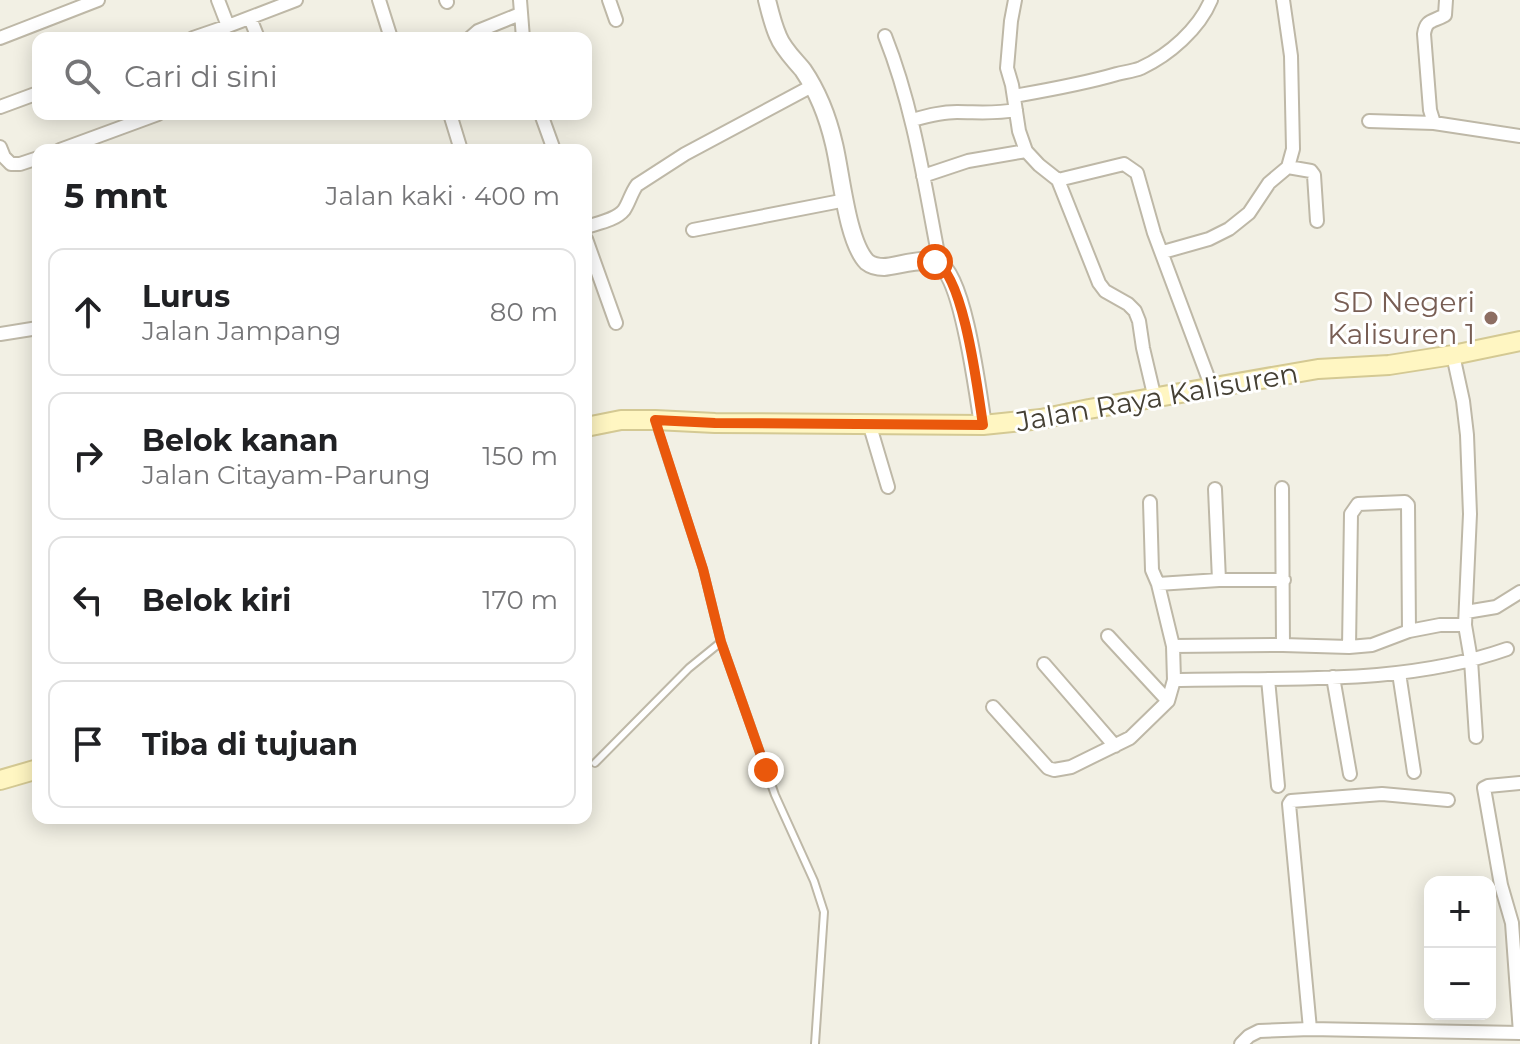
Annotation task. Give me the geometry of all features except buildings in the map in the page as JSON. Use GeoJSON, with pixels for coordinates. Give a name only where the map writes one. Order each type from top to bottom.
{"type":"FeatureCollection","features":[{"type":"Feature","properties":{"kind":"main road","name":"Jalan Raya Kalisuren"},"geometry":{"type":"LineString","coordinates":[[592,426],[621,420],[983,425],[1041,419],[1318,369],[1389,365],[1520,341]]}},
{"type":"Feature","properties":{"kind":"main road"},"geometry":{"type":"LineString","coordinates":[[0,780],[32,771]]}},
{"type":"Feature","properties":{"kind":"street"},"geometry":{"type":"LineString","coordinates":[[0,38],[98,0]]}},
{"type":"Feature","properties":{"kind":"street"},"geometry":{"type":"LineString","coordinates":[[218,0],[228,26]]}},
{"type":"Feature","properties":{"kind":"street"},"geometry":{"type":"LineString","coordinates":[[210,32],[296,0]]}},
{"type":"Feature","properties":{"kind":"street"},"geometry":{"type":"LineString","coordinates":[[379,0],[389,32]]}},
{"type":"Feature","properties":{"kind":"street"},"geometry":{"type":"LineString","coordinates":[[520,0],[522,32]]}},
{"type":"Feature","properties":{"kind":"street"},"geometry":{"type":"LineString","coordinates":[[609,0],[616,20]]}},
{"type":"Feature","properties":{"kind":"street"},"geometry":{"type":"LineString","coordinates":[[767,0],[777,34],[812,86],[825,113],[854,236],[865,260],[884,267],[926,260],[940,264],[946,270],[956,291],[968,335],[983,425]]}},
{"type":"Feature","properties":{"kind":"street"},"geometry":{"type":"LineString","coordinates":[[1015,0],[1007,68],[1026,151],[1058,180],[1099,283],[1105,291],[1135,311],[1155,399]]}},
{"type":"Feature","properties":{"kind":"street"},"geometry":{"type":"LineString","coordinates":[[912,120],[957,112],[988,114],[1015,103],[1141,68],[1169,51],[1188,34],[1211,0]]}},
{"type":"Feature","properties":{"kind":"street"},"geometry":{"type":"LineString","coordinates":[[1163,252],[1209,239],[1242,220],[1255,207],[1269,183],[1288,167],[1293,149],[1291,56],[1283,0]]}},
{"type":"Feature","properties":{"kind":"street"},"geometry":{"type":"LineString","coordinates":[[1434,123],[1424,34],[1428,22],[1445,15],[1446,0]]}},
{"type":"Feature","properties":{"kind":"street"},"geometry":{"type":"LineString","coordinates":[[477,32],[520,14]]}},
{"type":"Feature","properties":{"kind":"street"},"geometry":{"type":"LineString","coordinates":[[250,18],[256,32]]}},
{"type":"Feature","properties":{"kind":"street"},"geometry":{"type":"LineString","coordinates":[[885,36],[896,62],[912,120],[940,264]]}},
{"type":"Feature","properties":{"kind":"street"},"geometry":{"type":"LineString","coordinates":[[592,225],[620,214],[637,185],[685,154],[812,86]]}},
{"type":"Feature","properties":{"kind":"street"},"geometry":{"type":"LineString","coordinates":[[0,107],[32,95]]}},
{"type":"Feature","properties":{"kind":"street"},"geometry":{"type":"LineString","coordinates":[[76,144],[142,120]]}},
{"type":"Feature","properties":{"kind":"street"},"geometry":{"type":"LineString","coordinates":[[452,120],[459,144]]}},
{"type":"Feature","properties":{"kind":"street"},"geometry":{"type":"LineString","coordinates":[[543,120],[552,144]]}},
{"type":"Feature","properties":{"kind":"street"},"geometry":{"type":"LineString","coordinates":[[1369,121],[1434,123],[1520,136]]}},
{"type":"Feature","properties":{"kind":"street"},"geometry":{"type":"LineString","coordinates":[[0,147],[11,164],[32,160]]}},
{"type":"Feature","properties":{"kind":"street"},"geometry":{"type":"LineString","coordinates":[[923,176],[968,161],[1026,151]]}},
{"type":"Feature","properties":{"kind":"street"},"geometry":{"type":"LineString","coordinates":[[1058,180],[1124,164],[1137,173],[1147,211],[1212,388]]}},
{"type":"Feature","properties":{"kind":"street"},"geometry":{"type":"LineString","coordinates":[[1288,167],[1311,171],[1314,175],[1317,221]]}},
{"type":"Feature","properties":{"kind":"street"},"geometry":{"type":"LineString","coordinates":[[693,230],[846,200]]}},
{"type":"Feature","properties":{"kind":"street"},"geometry":{"type":"LineString","coordinates":[[592,256],[616,323]]}},
{"type":"Feature","properties":{"kind":"street"},"geometry":{"type":"LineString","coordinates":[[0,334],[32,329]]}},
{"type":"Feature","properties":{"kind":"street"},"geometry":{"type":"LineString","coordinates":[[1453,355],[1463,401],[1468,466],[1470,514],[1466,618],[1476,737]]}},
{"type":"Feature","properties":{"kind":"street"},"geometry":{"type":"LineString","coordinates":[[869,423],[888,487]]}},
{"type":"Feature","properties":{"kind":"street"},"geometry":{"type":"LineString","coordinates":[[1282,488],[1283,645]]}},
{"type":"Feature","properties":{"kind":"street"},"geometry":{"type":"LineString","coordinates":[[1215,489],[1219,580]]}},
{"type":"Feature","properties":{"kind":"street"},"geometry":{"type":"LineString","coordinates":[[1349,647],[1351,514],[1358,504],[1387,501],[1408,505],[1409,631]]}},
{"type":"Feature","properties":{"kind":"street"},"geometry":{"type":"LineString","coordinates":[[993,707],[1051,770],[1071,767],[1130,738],[1168,701],[1174,680],[1173,646],[1152,570],[1150,502]]}},
{"type":"Feature","properties":{"kind":"street"},"geometry":{"type":"LineString","coordinates":[[1158,584],[1284,580]]}},
{"type":"Feature","properties":{"kind":"street"},"geometry":{"type":"LineString","coordinates":[[1173,646],[1372,645],[1409,631],[1466,618],[1496,607],[1520,592]]}},
{"type":"Feature","properties":{"kind":"street"},"geometry":{"type":"LineString","coordinates":[[1108,636],[1168,701]]}},
{"type":"Feature","properties":{"kind":"street"},"geometry":{"type":"LineString","coordinates":[[1174,680],[1399,673],[1471,660],[1507,649]]}},
{"type":"Feature","properties":{"kind":"street"},"geometry":{"type":"LineString","coordinates":[[1044,664],[1115,746]]}},
{"type":"Feature","properties":{"kind":"street"},"geometry":{"type":"LineString","coordinates":[[1399,673],[1414,772]]}},
{"type":"Feature","properties":{"kind":"street"},"geometry":{"type":"LineString","coordinates":[[1333,677],[1350,774]]}},
{"type":"Feature","properties":{"kind":"street"},"geometry":{"type":"LineString","coordinates":[[1268,679],[1278,786]]}},
{"type":"Feature","properties":{"kind":"street"},"geometry":{"type":"LineString","coordinates":[[1241,1044],[1259,1031],[1520,1033],[1515,912],[1501,885],[1484,788],[1520,783]]}},
{"type":"Feature","properties":{"kind":"street"},"geometry":{"type":"LineString","coordinates":[[1310,1029],[1289,804],[1291,801],[1382,794],[1448,800]]}},
{"type":"Feature","properties":{"kind":"lane"},"geometry":{"type":"LineString","coordinates":[[655,420],[703,569],[721,642],[775,795],[814,881],[824,912],[815,1044]]}},
{"type":"Feature","properties":{"kind":"lane"},"geometry":{"type":"LineString","coordinates":[[595,763],[689,668],[721,642]]}},
{"type":"Feature","properties":{"kind":"place","name":"SD Negeri Kalisuren 1"},"geometry":{"type":"Point","coordinates":[1491,318]}},
{"type":"Feature","properties":{"kind":"route"},"geometry":{"type":"LineString","coordinates":[[766,770],[721,642],[703,569],[655,420],[983,425],[968,335],[956,291],[946,270],[935,262]]}}]}
